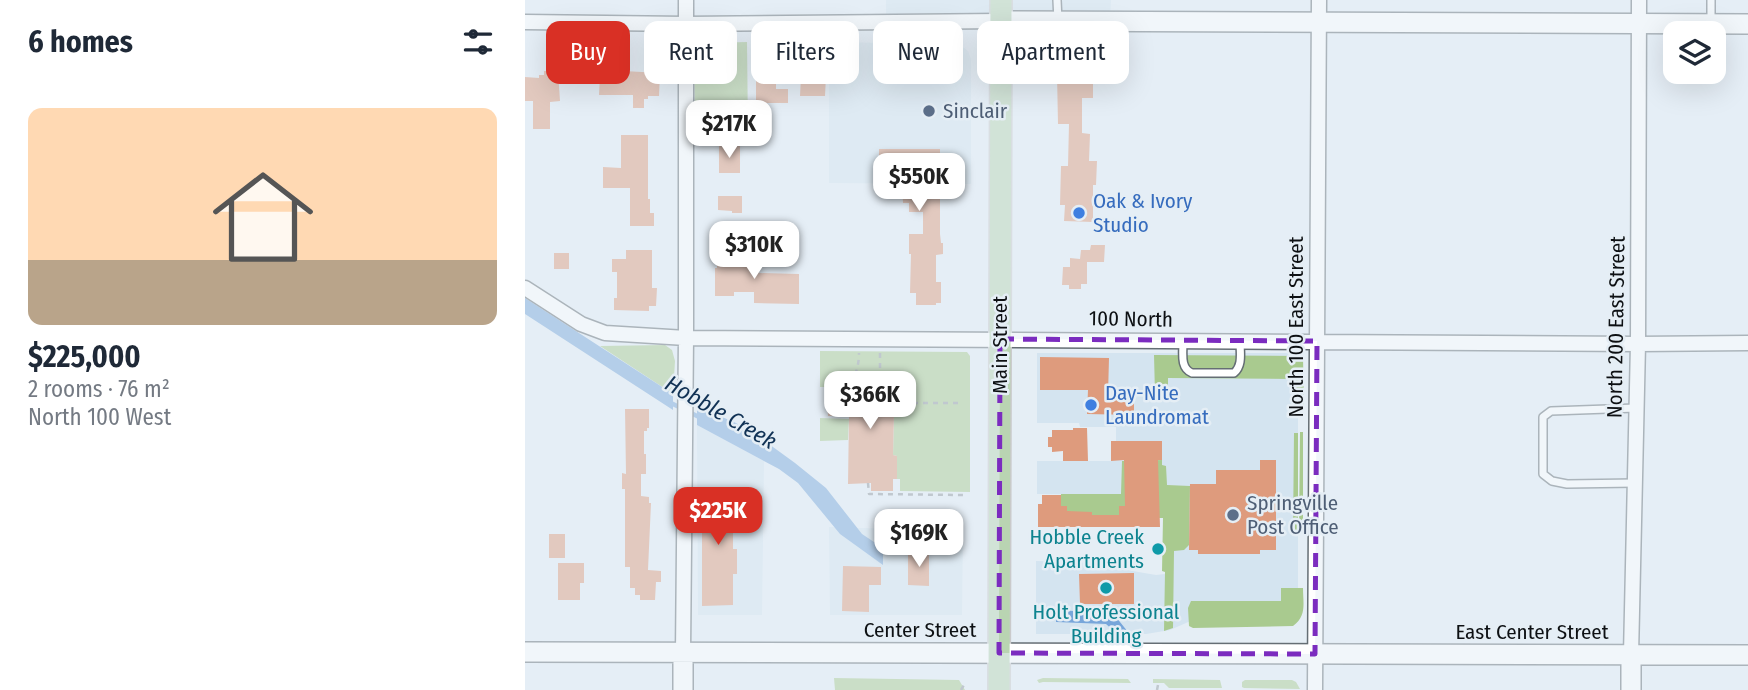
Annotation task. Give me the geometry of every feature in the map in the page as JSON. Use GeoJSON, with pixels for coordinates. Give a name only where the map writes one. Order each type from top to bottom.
{"type":"FeatureCollection","features":[{"type":"Feature","properties":{"kind":"main road","name":"Main Street"},"geometry":{"type":"LineString","coordinates":[[999,690],[1001,10]]}},
{"type":"Feature","properties":{"kind":"street"},"geometry":{"type":"LineString","coordinates":[[686,0],[686,21]]}},
{"type":"Feature","properties":{"kind":"street","name":"North 100 East Street"},"geometry":{"type":"LineString","coordinates":[[1315,690],[1319,0]]}},
{"type":"Feature","properties":{"kind":"street","name":"North 200 East Street"},"geometry":{"type":"LineString","coordinates":[[1631,655],[1638,344],[1639,0]]}},
{"type":"Feature","properties":{"kind":"street"},"geometry":{"type":"LineString","coordinates":[[737,22],[1001,10],[1058,21]]}},
{"type":"Feature","properties":{"kind":"street"},"geometry":{"type":"LineString","coordinates":[[1129,21],[1663,23]]}},
{"type":"Feature","properties":{"kind":"street"},"geometry":{"type":"LineString","coordinates":[[525,22],[644,23]]}},
{"type":"Feature","properties":{"kind":"street"},"geometry":{"type":"LineString","coordinates":[[1726,24],[1748,24]]}},
{"type":"Feature","properties":{"kind":"street"},"geometry":{"type":"LineString","coordinates":[[683,690],[686,84]]}},
{"type":"Feature","properties":{"kind":"street","name":"100 North"},"geometry":{"type":"LineString","coordinates":[[525,288],[580,324],[605,333],[686,338],[1748,343]]}},
{"type":"Feature","properties":{"kind":"street","name":"Center Street"},"geometry":{"type":"LineString","coordinates":[[525,652],[1315,654]]}},
{"type":"Feature","properties":{"kind":"street","name":"East Center Street"},"geometry":{"type":"LineString","coordinates":[[1315,654],[1748,655]]}},
{"type":"Feature","properties":{"kind":"street"},"geometry":{"type":"LineString","coordinates":[[1631,655],[1631,690]]}},
{"type":"Feature","properties":{"kind":"lane"},"geometry":{"type":"LineString","coordinates":[[1057,0],[1058,21]]}},
{"type":"Feature","properties":{"kind":"lane"},"geometry":{"type":"LineString","coordinates":[[1711,0],[1711,21]]}},
{"type":"Feature","properties":{"kind":"lane"},"geometry":{"type":"LineString","coordinates":[[1183,341],[1183,365],[1192,373],[1234,373],[1240,363],[1240,342]]}},
{"type":"Feature","properties":{"kind":"lane"},"geometry":{"type":"LineString","coordinates":[[1635,483],[1567,484],[1552,481],[1543,474],[1543,417],[1551,411],[1637,408]]}},
{"type":"Feature","properties":{"kind":"path"},"geometry":{"type":"LineString","coordinates":[[846,392],[855,377],[859,353]]}},
{"type":"Feature","properties":{"kind":"path"},"geometry":{"type":"LineString","coordinates":[[880,353],[880,371]]}},
{"type":"Feature","properties":{"kind":"path"},"geometry":{"type":"LineString","coordinates":[[903,403],[963,403]]}},
{"type":"Feature","properties":{"kind":"path"},"geometry":{"type":"LineString","coordinates":[[869,483],[869,494],[963,495]]}},
{"type":"Feature","properties":{"kind":"path"},"geometry":{"type":"LineString","coordinates":[[961,690],[964,685]]}},
{"type":"Feature","properties":{"kind":"path"},"geometry":{"type":"LineString","coordinates":[[1157,690],[1158,685]]}},
{"type":"Feature","properties":{"kind":"highlighted area"},"geometry":{"type":"Polygon","coordinates":[[[1000,339],[1317,341],[1315,654],[999,653],[1000,339]]]}},
{"type":"Feature","properties":{"kind":"shaded area"},"geometry":{"type":"Polygon","coordinates":[[[886,0],[1111,0],[1110,21],[886,21],[886,0]]]}},
{"type":"Feature","properties":{"kind":"shaded area"},"geometry":{"type":"Polygon","coordinates":[[[859,42],[873,43],[873,84],[963,84],[963,47],[968,51],[971,59],[971,184],[829,183],[829,84],[859,84],[859,42]]]}},
{"type":"Feature","properties":{"kind":"shaded area"},"geometry":{"type":"Polygon","coordinates":[[[1037,353],[1298,353],[1298,617],[1202,616],[1170,630],[1146,634],[1036,634],[1036,561],[1080,562],[1156,575],[1165,574],[1169,495],[1037,494],[1037,461],[1111,461],[1111,441],[1116,441],[1116,427],[1080,427],[1079,423],[1037,423],[1037,353]]]}},
{"type":"Feature","properties":{"kind":"shaded area"},"geometry":{"type":"Polygon","coordinates":[[[697,425],[764,461],[762,615],[698,615],[697,425]]]}},
{"type":"Feature","properties":{"kind":"shaded area"},"geometry":{"type":"Polygon","coordinates":[[[829,527],[963,531],[962,615],[830,615],[829,527]]]}},
{"type":"Feature","properties":{"kind":"green space"},"geometry":{"type":"Polygon","coordinates":[[[737,42],[747,42],[748,131],[695,131],[694,84],[737,84],[737,42]]]}},
{"type":"Feature","properties":{"kind":"green space"},"geometry":{"type":"Polygon","coordinates":[[[665,345],[672,350],[675,361],[673,394],[600,346],[665,345]]]}},
{"type":"Feature","properties":{"kind":"green space"},"geometry":{"type":"Polygon","coordinates":[[[820,351],[967,352],[970,356],[970,492],[900,491],[897,456],[893,455],[894,415],[903,415],[903,391],[890,391],[889,371],[869,371],[869,391],[835,392],[834,387],[820,387],[820,351]]]}},
{"type":"Feature","properties":{"kind":"green space"},"geometry":{"type":"Polygon","coordinates":[[[1154,355],[1303,356],[1304,411],[1293,411],[1293,379],[1168,378],[1168,394],[1155,394],[1154,355]]]}},
{"type":"Feature","properties":{"kind":"green space"},"geometry":{"type":"Polygon","coordinates":[[[820,418],[849,419],[848,440],[820,441],[820,418]]]}},
{"type":"Feature","properties":{"kind":"green space"},"geometry":{"type":"Polygon","coordinates":[[[1300,432],[1303,432],[1303,532],[1299,532],[1300,432]]]}},
{"type":"Feature","properties":{"kind":"green space"},"geometry":{"type":"Polygon","coordinates":[[[1294,433],[1298,433],[1298,532],[1293,532],[1294,433]]]}},
{"type":"Feature","properties":{"kind":"green space"},"geometry":{"type":"Polygon","coordinates":[[[1162,460],[1162,465],[1166,466],[1167,485],[1190,486],[1189,545],[1184,550],[1174,551],[1173,628],[1164,631],[1163,518],[1143,518],[1127,506],[1119,506],[1119,515],[1067,517],[1067,506],[1061,506],[1061,494],[1121,494],[1122,461],[1162,460]]]}},
{"type":"Feature","properties":{"kind":"green space"},"geometry":{"type":"Polygon","coordinates":[[[1281,588],[1303,588],[1302,614],[1293,626],[1189,626],[1188,608],[1191,601],[1281,601],[1281,588]]]}},
{"type":"Feature","properties":{"kind":"green space"},"geometry":{"type":"Polygon","coordinates":[[[834,678],[959,680],[965,690],[835,690],[834,678]]]}},
{"type":"Feature","properties":{"kind":"green space"},"geometry":{"type":"Polygon","coordinates":[[[1128,679],[1131,683],[1039,683],[1037,680],[1128,679]]]}},
{"type":"Feature","properties":{"kind":"green space"},"geometry":{"type":"Polygon","coordinates":[[[1153,679],[1220,680],[1222,688],[1169,688],[1164,683],[1153,683],[1153,679]]]}},
{"type":"Feature","properties":{"kind":"green space"},"geometry":{"type":"Polygon","coordinates":[[[1292,680],[1300,689],[1244,688],[1242,682],[1292,680]]]}},
{"type":"Feature","properties":{"kind":"water"},"geometry":{"type":"Polygon","coordinates":[[[525,298],[673,394],[673,410],[525,314],[525,298]]]}},
{"type":"Feature","properties":{"kind":"water"},"geometry":{"type":"Polygon","coordinates":[[[697,406],[736,423],[762,439],[826,488],[862,534],[883,548],[883,565],[840,534],[798,483],[779,469],[697,425],[697,406]]]}},
{"type":"Feature","properties":{"kind":"water"},"geometry":{"type":"Polygon","coordinates":[[[1056,610],[1111,613],[1128,632],[1114,631],[1106,624],[1056,622],[1056,610]]]}},
{"type":"Feature","properties":{"kind":"building"},"geometry":{"type":"Polygon","coordinates":[[[546,71],[546,84],[559,84],[560,101],[550,102],[550,129],[533,129],[533,101],[525,101],[525,77],[539,78],[539,75],[544,75],[546,71]]]}},
{"type":"Feature","properties":{"kind":"building"},"geometry":{"type":"Polygon","coordinates":[[[630,71],[644,72],[644,84],[660,84],[659,96],[648,96],[648,99],[644,99],[644,108],[633,108],[633,95],[599,95],[600,84],[630,84],[630,71]]]}},
{"type":"Feature","properties":{"kind":"building"},"geometry":{"type":"Polygon","coordinates":[[[756,84],[776,84],[776,89],[788,89],[788,103],[756,103],[756,84]]]}},
{"type":"Feature","properties":{"kind":"building"},"geometry":{"type":"Polygon","coordinates":[[[801,84],[826,84],[825,96],[800,96],[801,84]]]}},
{"type":"Feature","properties":{"kind":"building"},"geometry":{"type":"Polygon","coordinates":[[[1057,84],[1093,84],[1093,98],[1082,98],[1082,133],[1090,134],[1089,161],[1097,161],[1096,185],[1093,185],[1093,222],[1064,221],[1065,205],[1060,205],[1061,166],[1068,166],[1069,124],[1058,124],[1057,84]]]}},
{"type":"Feature","properties":{"kind":"building"},"geometry":{"type":"Polygon","coordinates":[[[621,135],[648,135],[648,199],[650,213],[654,213],[654,226],[630,226],[630,188],[603,188],[603,167],[621,168],[621,135]]]}},
{"type":"Feature","properties":{"kind":"building"},"geometry":{"type":"Polygon","coordinates":[[[719,146],[740,146],[740,173],[719,173],[719,146]]]}},
{"type":"Feature","properties":{"kind":"building"},"geometry":{"type":"Polygon","coordinates":[[[879,149],[940,149],[940,234],[943,254],[936,255],[936,282],[941,282],[941,303],[936,305],[916,305],[916,293],[910,293],[909,234],[923,234],[923,212],[909,212],[909,203],[903,203],[902,184],[879,184],[879,149]]]}},
{"type":"Feature","properties":{"kind":"building"},"geometry":{"type":"Polygon","coordinates":[[[718,196],[742,196],[742,213],[718,210],[718,196]]]}},
{"type":"Feature","properties":{"kind":"building"},"geometry":{"type":"Polygon","coordinates":[[[728,245],[740,245],[740,266],[759,266],[759,273],[799,274],[799,304],[754,303],[754,292],[715,296],[717,253],[728,253],[728,245]]]}},
{"type":"Feature","properties":{"kind":"building"},"geometry":{"type":"Polygon","coordinates":[[[1091,245],[1105,245],[1104,262],[1087,262],[1087,284],[1081,284],[1081,289],[1069,289],[1069,285],[1062,285],[1063,267],[1070,267],[1070,258],[1080,259],[1081,250],[1090,250],[1091,245]]]}},
{"type":"Feature","properties":{"kind":"building"},"geometry":{"type":"Polygon","coordinates":[[[626,250],[652,250],[652,288],[657,288],[656,306],[649,306],[649,311],[614,310],[617,272],[612,272],[612,259],[626,259],[626,250]]]}},
{"type":"Feature","properties":{"kind":"building"},"geometry":{"type":"Polygon","coordinates":[[[554,253],[569,253],[569,269],[554,269],[554,253]]]}},
{"type":"Feature","properties":{"kind":"building"},"geometry":{"type":"Polygon","coordinates":[[[1040,357],[1109,358],[1108,395],[1134,395],[1134,415],[1087,414],[1088,390],[1040,390],[1040,357]]]}},
{"type":"Feature","properties":{"kind":"building"},"geometry":{"type":"Polygon","coordinates":[[[869,371],[889,371],[890,391],[903,391],[903,415],[894,415],[893,455],[897,456],[897,479],[893,479],[893,491],[871,491],[871,483],[848,484],[849,416],[828,416],[827,392],[869,391],[869,371]]]}},
{"type":"Feature","properties":{"kind":"building"},"geometry":{"type":"Polygon","coordinates":[[[625,409],[649,409],[649,428],[644,431],[646,474],[641,474],[641,496],[649,497],[651,503],[648,570],[661,571],[661,582],[656,582],[655,600],[640,600],[640,595],[635,595],[635,588],[630,588],[630,567],[625,567],[625,489],[622,489],[622,473],[626,474],[625,409]]]}},
{"type":"Feature","properties":{"kind":"building"},"geometry":{"type":"Polygon","coordinates":[[[1087,428],[1088,461],[1063,461],[1063,451],[1052,452],[1052,447],[1048,447],[1048,437],[1052,437],[1052,430],[1087,428]]]}},
{"type":"Feature","properties":{"kind":"building"},"geometry":{"type":"Polygon","coordinates":[[[1111,441],[1162,441],[1162,460],[1158,460],[1160,527],[1038,527],[1038,504],[1042,504],[1042,495],[1061,495],[1061,506],[1067,506],[1067,511],[1119,515],[1119,506],[1125,506],[1124,460],[1111,461],[1111,441]]]}},
{"type":"Feature","properties":{"kind":"building","name":"Springville Post Office"},"geometry":{"type":"Polygon","coordinates":[[[1260,460],[1276,460],[1276,550],[1260,550],[1260,554],[1198,554],[1198,550],[1189,550],[1190,484],[1216,484],[1216,470],[1260,470],[1260,460]]]}},
{"type":"Feature","properties":{"kind":"building"},"geometry":{"type":"Polygon","coordinates":[[[702,488],[733,488],[733,549],[737,549],[737,574],[733,574],[733,605],[702,606],[702,488]]]}},
{"type":"Feature","properties":{"kind":"building"},"geometry":{"type":"Polygon","coordinates":[[[549,534],[565,534],[565,558],[549,558],[549,534]]]}},
{"type":"Feature","properties":{"kind":"building"},"geometry":{"type":"Polygon","coordinates":[[[929,552],[929,586],[908,585],[908,553],[929,552]]]}},
{"type":"Feature","properties":{"kind":"building"},"geometry":{"type":"Polygon","coordinates":[[[558,563],[584,563],[584,583],[580,583],[580,600],[558,600],[558,563]]]}},
{"type":"Feature","properties":{"kind":"building"},"geometry":{"type":"Polygon","coordinates":[[[843,566],[881,567],[881,585],[869,585],[869,612],[842,611],[843,566]]]}},
{"type":"Feature","properties":{"kind":"building","name":"Holt Professional Building"},"geometry":{"type":"Polygon","coordinates":[[[1134,573],[1134,604],[1080,604],[1079,574],[1134,573]]]}},
{"type":"Feature","properties":{"kind":"waterway","name":"Hobble Creek"},"geometry":{"type":"LineString","coordinates":[[669,402],[699,417]]}},
{"type":"Feature","properties":{"kind":"place","name":"Sinclair"},"geometry":{"type":"Point","coordinates":[929,111]}},
{"type":"Feature","properties":{"kind":"place","name":"Oak & Ivory Studio"},"geometry":{"type":"Point","coordinates":[1079,213]}},
{"type":"Feature","properties":{"kind":"place","name":"Day-Nite Laundromat"},"geometry":{"type":"Point","coordinates":[1091,405]}},
{"type":"Feature","properties":{"kind":"place","name":"Springville Post Office"},"geometry":{"type":"Point","coordinates":[1233,515]}},
{"type":"Feature","properties":{"kind":"place","name":"Hobble Creek Apartments"},"geometry":{"type":"Point","coordinates":[1158,549]}},
{"type":"Feature","properties":{"kind":"place","name":"Holt Professional Building"},"geometry":{"type":"Point","coordinates":[1106,588]}}]}
